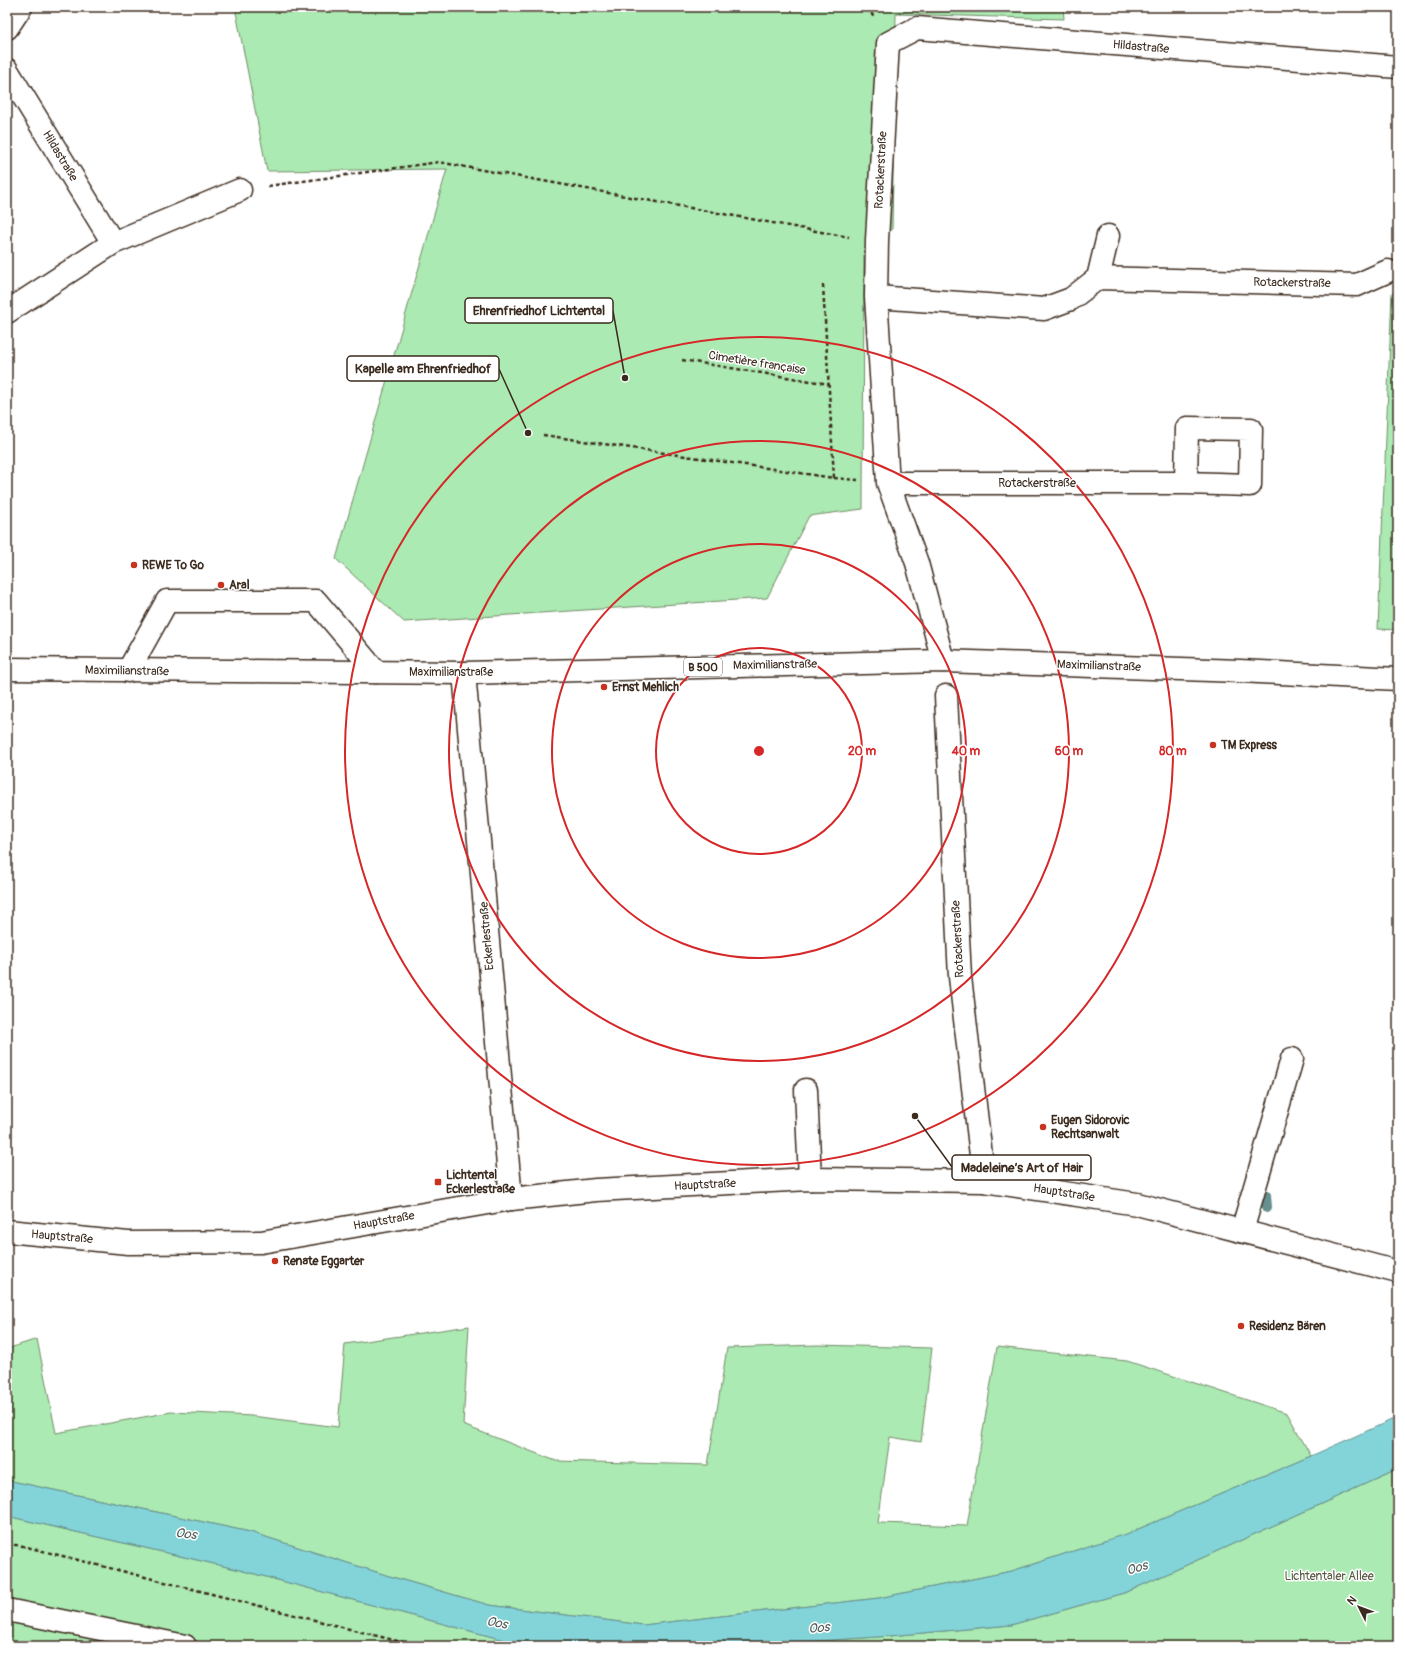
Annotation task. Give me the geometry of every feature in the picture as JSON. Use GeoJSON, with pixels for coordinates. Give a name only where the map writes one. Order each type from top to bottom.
{"type":"FeatureCollection","features":[{"type":"Feature","properties":{"kind":"street"},"geometry":{"type":"LineString","coordinates":[[7,28],[21,7]]}},
{"type":"Feature","properties":{"kind":"street","name":"Hildastraße"},"geometry":{"type":"LineString","coordinates":[[888,44],[916,28],[1398,67]]}},
{"type":"Feature","properties":{"kind":"street","name":"Rotackerstraße"},"geometry":{"type":"LineString","coordinates":[[888,44],[877,240],[876,297],[888,483],[917,563],[943,661]]}},
{"type":"Feature","properties":{"kind":"street","name":"Hildastraße"},"geometry":{"type":"LineString","coordinates":[[7,70],[113,243]]}},
{"type":"Feature","properties":{"kind":"street"},"geometry":{"type":"LineString","coordinates":[[7,312],[113,243],[240,190]]}},
{"type":"Feature","properties":{"kind":"street"},"geometry":{"type":"LineString","coordinates":[[876,297],[1044,309],[1071,299],[1098,278],[1108,236]]}},
{"type":"Feature","properties":{"kind":"street","name":"Rotackerstraße"},"geometry":{"type":"LineString","coordinates":[[1098,278],[1357,285],[1388,271]]}},
{"type":"Feature","properties":{"kind":"street","name":"Rotackerstraße"},"geometry":{"type":"LineString","coordinates":[[888,483],[1186,484]]}},
{"type":"Feature","properties":{"kind":"street"},"geometry":{"type":"LineString","coordinates":[[128,671],[167,601],[316,601],[376,672]]}},
{"type":"Feature","properties":{"kind":"street","name":"Maximilianstraße"},"geometry":{"type":"LineString","coordinates":[[7,669],[128,671],[464,672],[943,661],[1240,671],[1398,680]]}},
{"type":"Feature","properties":{"kind":"street","name":"Eckerlestraße"},"geometry":{"type":"LineString","coordinates":[[464,672],[511,1199]]}},
{"type":"Feature","properties":{"kind":"street","name":"Rotackerstraße"},"geometry":{"type":"LineString","coordinates":[[946,696],[960,977],[984,1181]]}},
{"type":"Feature","properties":{"kind":"street"},"geometry":{"type":"LineString","coordinates":[[1242,1231],[1292,1059]]}},
{"type":"Feature","properties":{"kind":"street"},"geometry":{"type":"LineString","coordinates":[[806,1090],[810,1180]]}},
{"type":"Feature","properties":{"kind":"street","name":"Hauptstraße"},"geometry":{"type":"LineString","coordinates":[[7,1231],[128,1243],[261,1242],[511,1199],[596,1190],[810,1180],[984,1181],[1137,1204],[1398,1272]]}},
{"type":"Feature","properties":{"kind":"street"},"geometry":{"type":"LineString","coordinates":[[7,1610],[185,1646]]}},
{"type":"Feature","properties":{"kind":"path"},"geometry":{"type":"LineString","coordinates":[[240,190],[439,162],[845,237],[877,240]]}},
{"type":"Feature","properties":{"kind":"path"},"geometry":{"type":"LineString","coordinates":[[823,284],[834,478]]}},
{"type":"Feature","properties":{"kind":"path","name":"Cimetière française"},"geometry":{"type":"LineString","coordinates":[[682,360],[829,384]]}},
{"type":"Feature","properties":{"kind":"path"},"geometry":{"type":"LineString","coordinates":[[543,435],[834,478],[888,483]]}},
{"type":"Feature","properties":{"kind":"path"},"geometry":{"type":"LineString","coordinates":[[7,1544],[23,1546],[389,1639],[424,1646]]}},
{"type":"Feature","properties":{"kind":"green space"},"geometry":{"type":"Polygon","coordinates":[[[235,7],[1063,7],[1064,19],[896,14],[892,230],[864,248],[863,509],[809,516],[767,598],[404,622],[336,559],[447,169],[267,171],[235,7]]]}},
{"type":"Feature","properties":{"kind":"green space"},"geometry":{"type":"Polygon","coordinates":[[[1392,293],[1398,294],[1398,630],[1378,629],[1392,293]]]}},
{"type":"Feature","properties":{"kind":"green space"},"geometry":{"type":"Polygon","coordinates":[[[469,1326],[463,1425],[556,1461],[708,1465],[727,1348],[817,1345],[932,1348],[921,1442],[890,1437],[878,1523],[967,1526],[997,1347],[1127,1361],[1287,1413],[1311,1456],[1129,1533],[1012,1571],[879,1598],[643,1625],[489,1605],[389,1576],[250,1532],[7,1480],[7,1349],[37,1339],[56,1433],[171,1412],[252,1416],[338,1427],[345,1344],[469,1326]]]}},
{"type":"Feature","properties":{"kind":"green space","name":"Lichtentaler Allee"},"geometry":{"type":"Polygon","coordinates":[[[1398,1469],[1398,1646],[741,1646],[878,1637],[1011,1625],[1127,1592],[1398,1469]]]}},
{"type":"Feature","properties":{"kind":"green space"},"geometry":{"type":"Polygon","coordinates":[[[7,1516],[236,1569],[508,1641],[569,1646],[7,1646],[7,1516]]]}},
{"type":"Feature","properties":{"kind":"water","name":"Oos"},"geometry":{"type":"Polygon","coordinates":[[[1398,1417],[1398,1469],[1127,1592],[1011,1625],[878,1637],[741,1646],[569,1646],[508,1641],[236,1569],[7,1516],[7,1480],[250,1532],[389,1576],[489,1605],[643,1625],[879,1598],[1012,1571],[1129,1533],[1311,1456],[1398,1417]]]}},
{"type":"Feature","properties":{"kind":"waterway"},"geometry":{"type":"LineString","coordinates":[[1266,1195],[1267,1207]]}},
{"type":"Feature","properties":{"kind":"place","name":"Ehrenfriedhof Lichtental"},"geometry":{"type":"Point","coordinates":[625,378]}},
{"type":"Feature","properties":{"kind":"place","name":"Kapelle am Ehrenfriedhof"},"geometry":{"type":"Point","coordinates":[528,433]}},
{"type":"Feature","properties":{"kind":"place","name":"REWE To Go"},"geometry":{"type":"Point","coordinates":[134,565]}},
{"type":"Feature","properties":{"kind":"place","name":"Aral"},"geometry":{"type":"Point","coordinates":[221,585]}},
{"type":"Feature","properties":{"kind":"place","name":"Ernst Mehlich"},"geometry":{"type":"Point","coordinates":[604,687]}},
{"type":"Feature","properties":{"kind":"place","name":"TM Express"},"geometry":{"type":"Point","coordinates":[1213,745]}},
{"type":"Feature","properties":{"kind":"place","name":"Madeleine’s Art of Hair"},"geometry":{"type":"Point","coordinates":[915,1116]}},
{"type":"Feature","properties":{"kind":"place","name":"Eugen Sidorovic Rechtsanwalt"},"geometry":{"type":"Point","coordinates":[1043,1127]}},
{"type":"Feature","properties":{"kind":"place","name":"Lichtental Eckerlestraße"},"geometry":{"type":"Point","coordinates":[438,1182]}},
{"type":"Feature","properties":{"kind":"place","name":"Renate Eggarter"},"geometry":{"type":"Point","coordinates":[275,1261]}},
{"type":"Feature","properties":{"kind":"place","name":"Residenz Bären"},"geometry":{"type":"Point","coordinates":[1241,1326]}}]}
